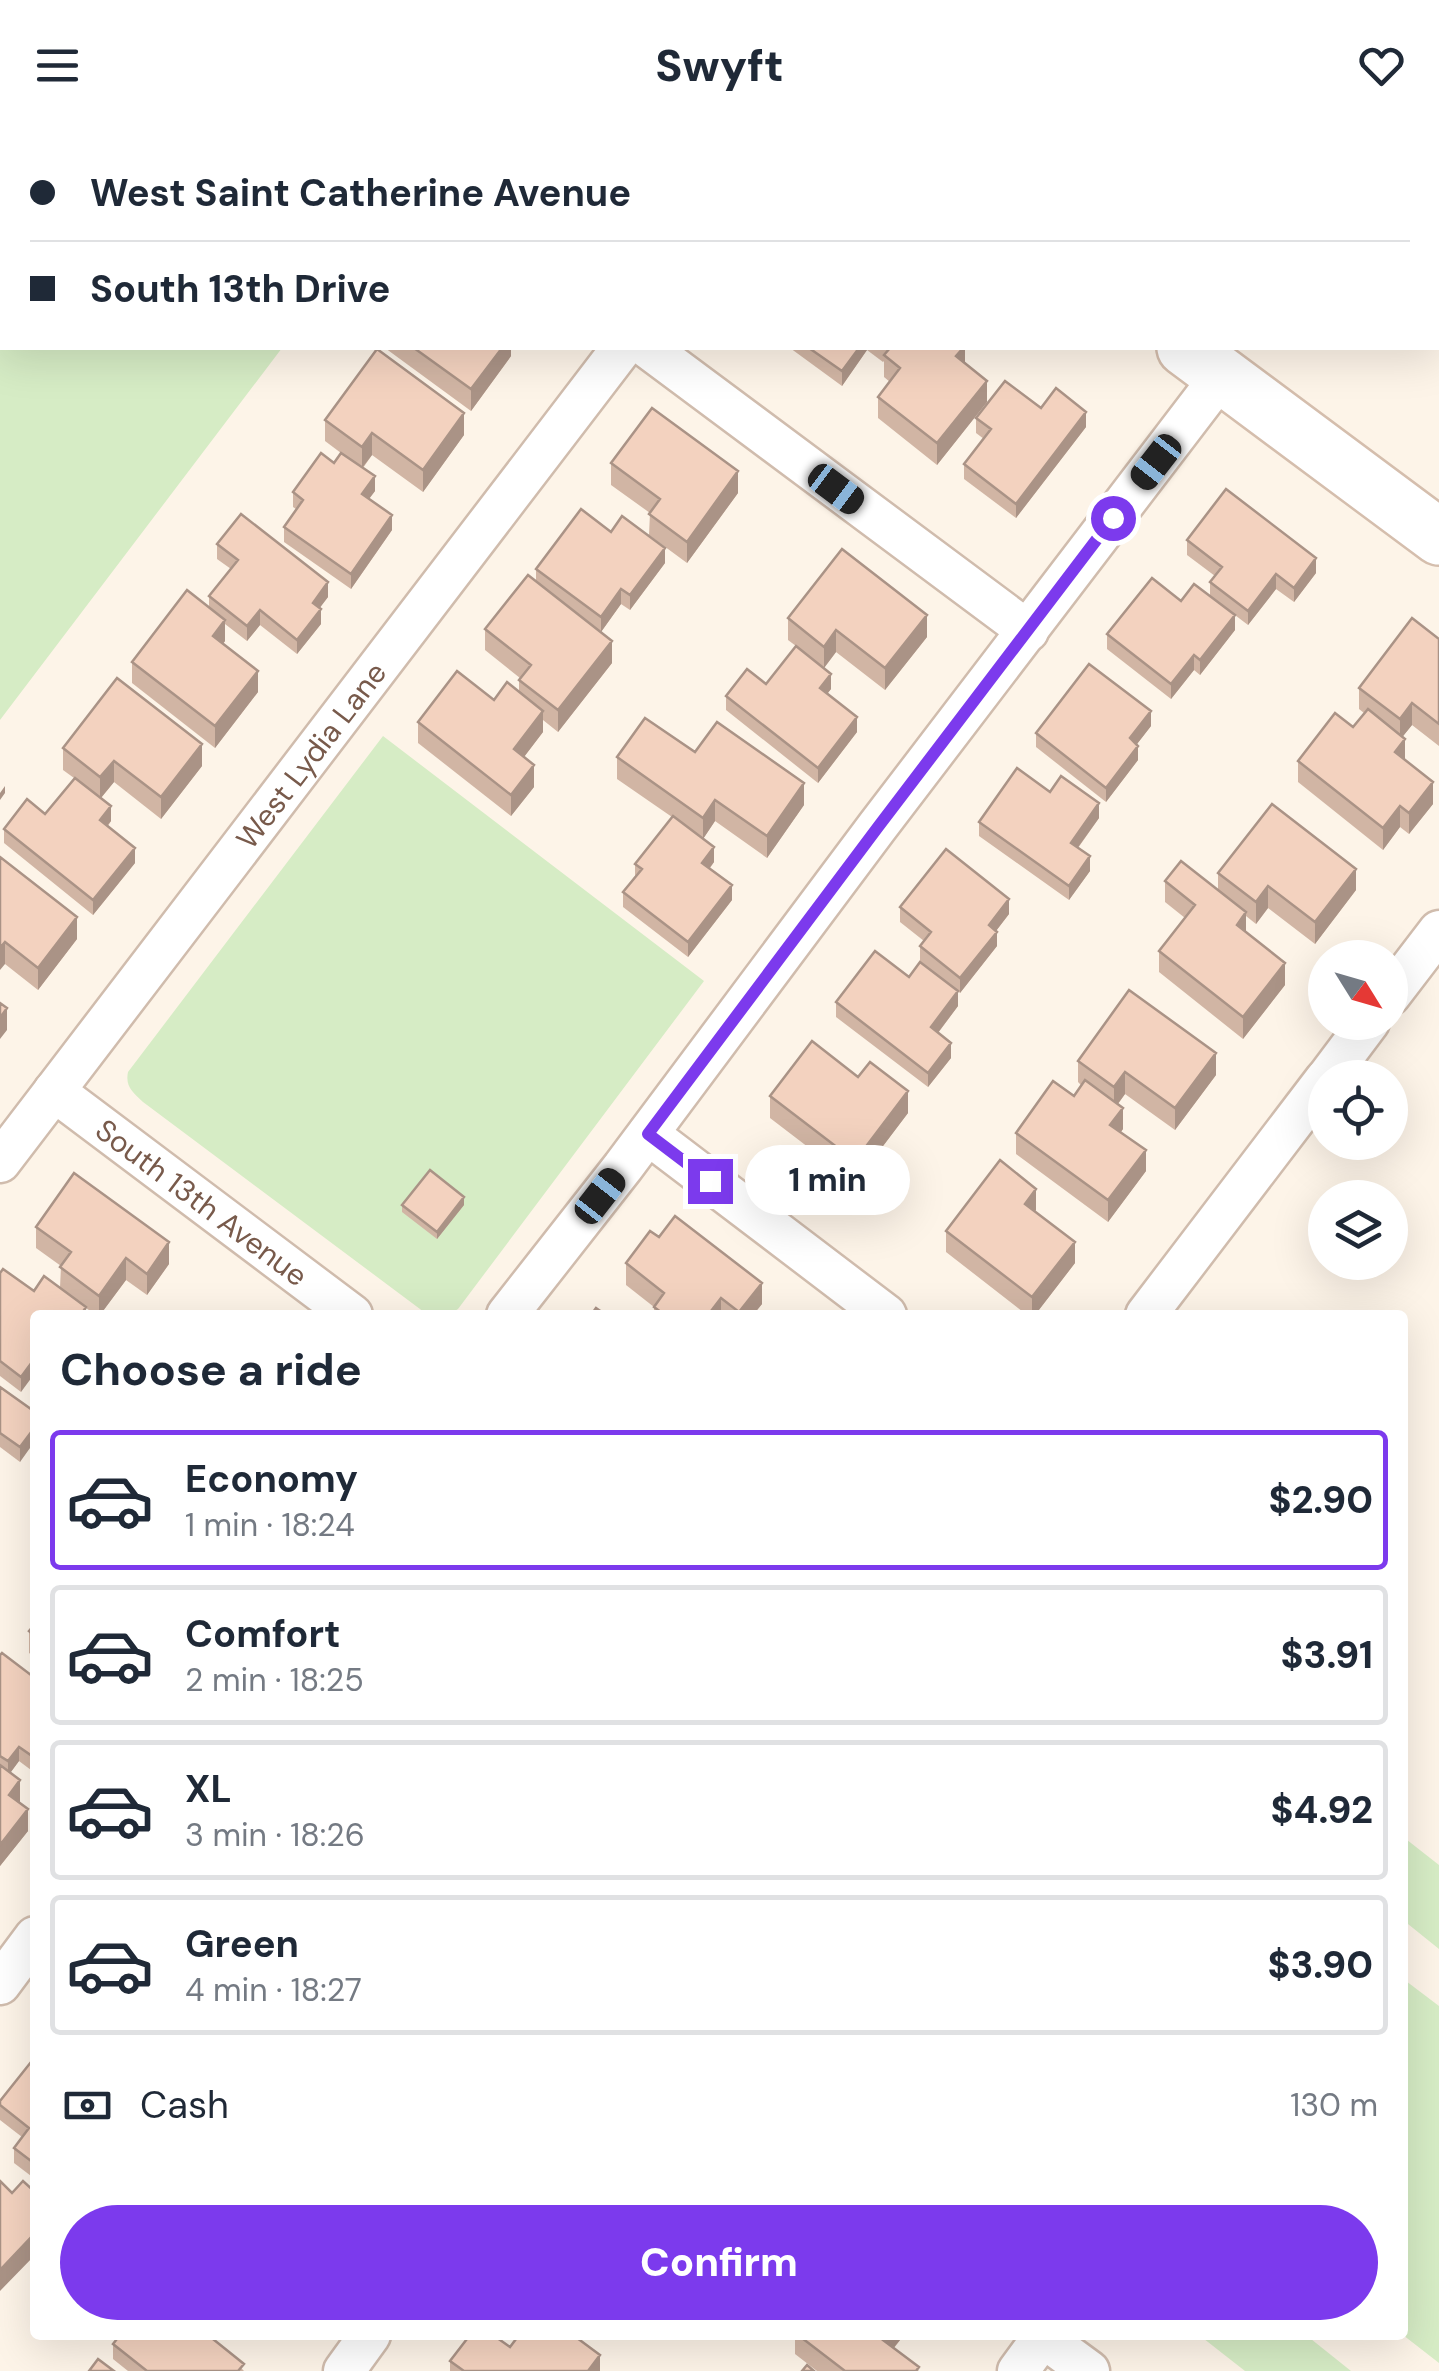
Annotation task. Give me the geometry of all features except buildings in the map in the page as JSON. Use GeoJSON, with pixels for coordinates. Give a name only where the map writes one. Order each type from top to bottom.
{"type":"FeatureCollection","features":[{"type":"Feature","properties":{"kind":"street","name":"West Lydia Lane"},"geometry":{"type":"LineString","coordinates":[[0,1162],[620,350]]}},
{"type":"Feature","properties":{"kind":"street"},"geometry":{"type":"LineString","coordinates":[[651,350],[1028,631]]}},
{"type":"Feature","properties":{"kind":"street"},"geometry":{"type":"LineString","coordinates":[[511,1310],[1028,631],[1203,361],[1439,537]]}},
{"type":"Feature","properties":{"kind":"street"},"geometry":{"type":"LineString","coordinates":[[1408,971],[1439,930]]}},
{"type":"Feature","properties":{"kind":"street"},"geometry":{"type":"LineString","coordinates":[[1340,1060],[1355,1040]]}},
{"type":"Feature","properties":{"kind":"street","name":"South 13th Avenue"},"geometry":{"type":"LineString","coordinates":[[54,1090],[345,1310]]}},
{"type":"Feature","properties":{"kind":"street"},"geometry":{"type":"LineString","coordinates":[[1150,1310],[1308,1103]]}},
{"type":"Feature","properties":{"kind":"street"},"geometry":{"type":"LineString","coordinates":[[648,1134],[879,1310]]}},
{"type":"Feature","properties":{"kind":"street"},"geometry":{"type":"LineString","coordinates":[[0,1984],[30,1944]]}},
{"type":"Feature","properties":{"kind":"street"},"geometry":{"type":"LineString","coordinates":[[344,2371],[366,2340]]}},
{"type":"Feature","properties":{"kind":"street"},"geometry":{"type":"LineString","coordinates":[[1018,2371],[1039,2340]]}},
{"type":"Feature","properties":{"kind":"street"},"geometry":{"type":"LineString","coordinates":[[1047,2340],[1089,2371]]}},
{"type":"Feature","properties":{"kind":"green space"},"geometry":{"type":"Polygon","coordinates":[[[0,350],[280,350],[0,720],[0,350]]]}},
{"type":"Feature","properties":{"kind":"green space"},"geometry":{"type":"Polygon","coordinates":[[[383,736],[704,981],[456,1310],[421,1310],[143,1102],[131,1089],[128,1072],[383,736]]]}},
{"type":"Feature","properties":{"kind":"green space"},"geometry":{"type":"Polygon","coordinates":[[[1408,1841],[1439,1865],[1439,1949],[1408,1924],[1408,1841]]]}},
{"type":"Feature","properties":{"kind":"green space"},"geometry":{"type":"Polygon","coordinates":[[[1408,1983],[1439,2006],[1439,2363],[1408,2339],[1408,1983]]]}},
{"type":"Feature","properties":{"kind":"green space"},"geometry":{"type":"Polygon","coordinates":[[[1205,2340],[1312,2340],[1351,2371],[1245,2371],[1205,2340]]]}},
{"type":"Feature","properties":{"kind":"route"},"geometry":{"type":"LineString","coordinates":[[710,1181],[648,1134],[1113,518]]}}]}
